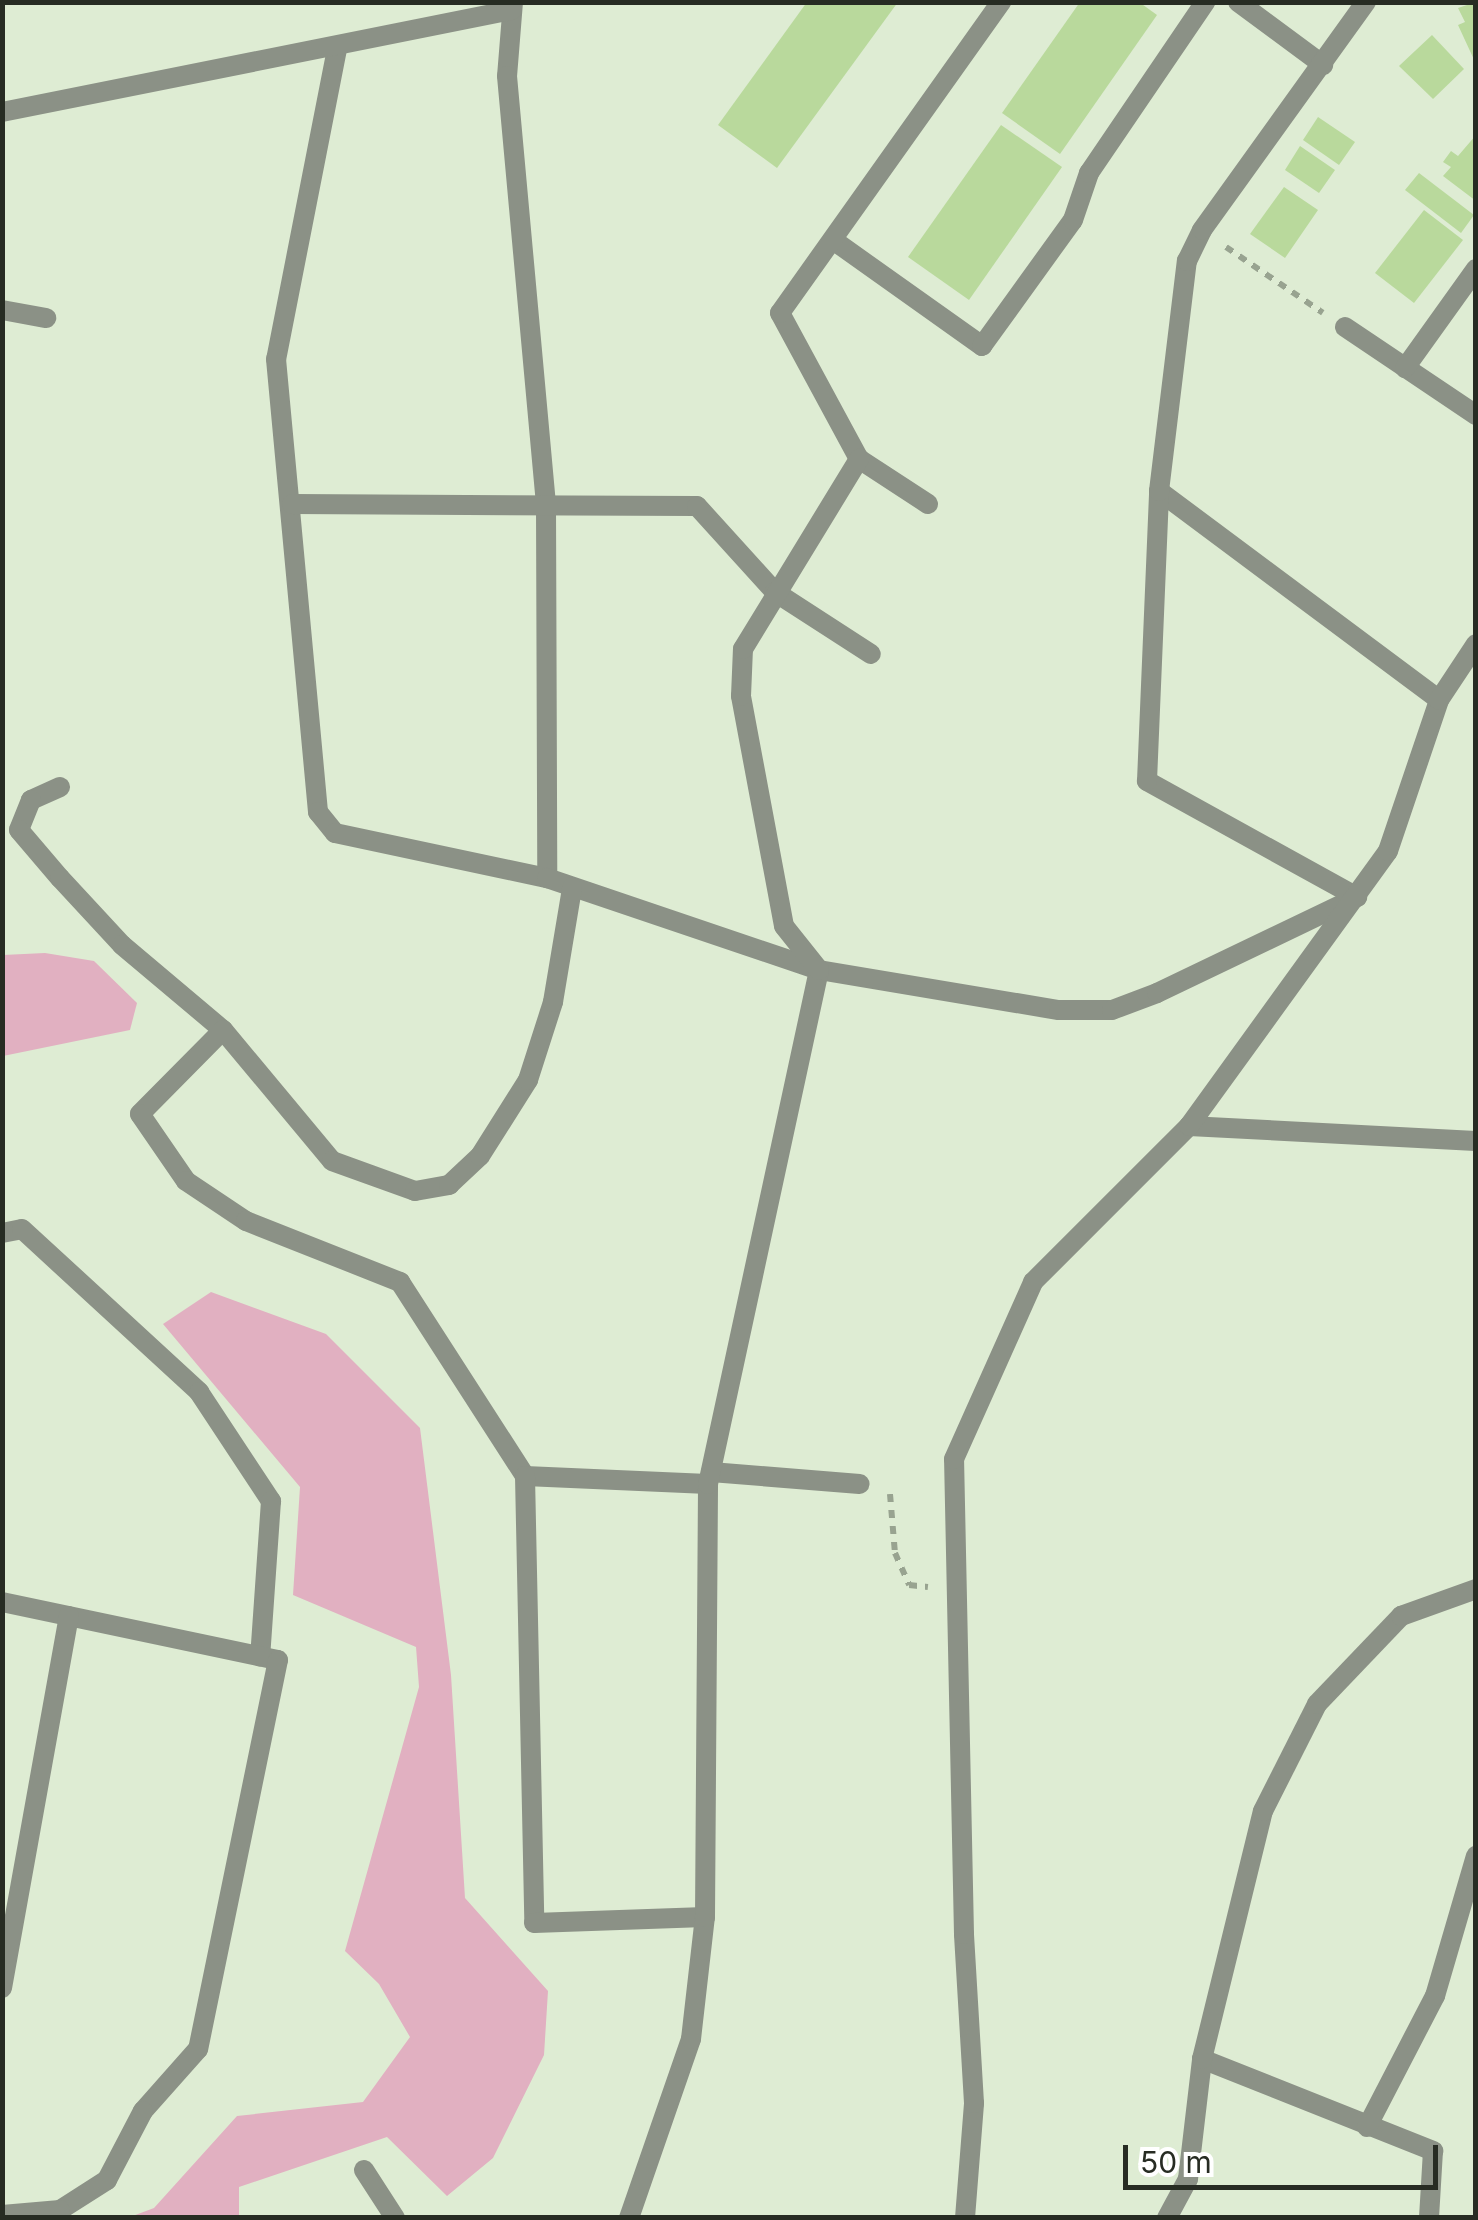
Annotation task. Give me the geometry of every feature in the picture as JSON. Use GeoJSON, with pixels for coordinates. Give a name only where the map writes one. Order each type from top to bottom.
{"type":"FeatureCollection","features":[{"type":"Feature","properties":{"kind":"street"},"geometry":{"type":"LineString","coordinates":[[928,504],[859,459],[780,313],[1001,2]]}},
{"type":"Feature","properties":{"kind":"street"},"geometry":{"type":"LineString","coordinates":[[832,240],[982,346],[1073,220],[1089,172],[1205,2]]}},
{"type":"Feature","properties":{"kind":"street"},"geometry":{"type":"LineString","coordinates":[[1238,2],[1323,65]]}},
{"type":"Feature","properties":{"kind":"street"},"geometry":{"type":"LineString","coordinates":[[1357,897],[1147,781],[1158,491],[1187,262],[1202,230],[1366,2]]}},
{"type":"Feature","properties":{"kind":"street"},"geometry":{"type":"LineString","coordinates":[[2,112],[337,49],[513,6],[506,76],[546,508],[546,878]]}},
{"type":"Feature","properties":{"kind":"street"},"geometry":{"type":"LineString","coordinates":[[337,49],[276,359],[318,812],[335,833],[546,878],[819,970],[1059,1010],[1112,1010],[1357,897]]}},
{"type":"Feature","properties":{"kind":"street"},"geometry":{"type":"LineString","coordinates":[[1405,368],[1476,268]]}},
{"type":"Feature","properties":{"kind":"street"},"geometry":{"type":"LineString","coordinates":[[2,310],[46,318]]}},
{"type":"Feature","properties":{"kind":"street"},"geometry":{"type":"LineString","coordinates":[[1345,327],[1476,416]]}},
{"type":"Feature","properties":{"kind":"street"},"geometry":{"type":"LineString","coordinates":[[819,970],[784,926],[741,696],[743,649],[859,459]]}},
{"type":"Feature","properties":{"kind":"street"},"geometry":{"type":"LineString","coordinates":[[1158,491],[1439,700]]}},
{"type":"Feature","properties":{"kind":"street"},"geometry":{"type":"LineString","coordinates":[[292,504],[697,506],[775,592],[871,654]]}},
{"type":"Feature","properties":{"kind":"street"},"geometry":{"type":"LineString","coordinates":[[965,2218],[974,2103],[954,1590],[954,1459],[1002,1342],[1033,1282],[1189,1126],[1388,851],[1439,700],[1476,644]]}},
{"type":"Feature","properties":{"kind":"street"},"geometry":{"type":"LineString","coordinates":[[60,787],[31,800],[19,830],[122,945],[223,1030],[332,1161],[415,1191],[450,1185],[480,1156],[528,1080],[552,1002],[572,888]]}},
{"type":"Feature","properties":{"kind":"street"},"geometry":{"type":"LineString","coordinates":[[629,2218],[691,2039],[705,1918],[709,1478],[819,970]]}},
{"type":"Feature","properties":{"kind":"street"},"geometry":{"type":"LineString","coordinates":[[223,1030],[140,1114],[186,1181],[246,1220],[400,1282],[525,1476],[534,1922],[705,1918]]}},
{"type":"Feature","properties":{"kind":"street"},"geometry":{"type":"LineString","coordinates":[[1189,1126],[1476,1141]]}},
{"type":"Feature","properties":{"kind":"street"},"geometry":{"type":"LineString","coordinates":[[2,1233],[22,1229],[199,1392],[271,1502],[260,1658]]}},
{"type":"Feature","properties":{"kind":"street"},"geometry":{"type":"LineString","coordinates":[[525,1476],[860,1484]]}},
{"type":"Feature","properties":{"kind":"street"},"geometry":{"type":"LineString","coordinates":[[1167,2218],[1188,2180],[1202,2059],[1264,1811],[1317,1704],[1400,1616],[1476,1589]]}},
{"type":"Feature","properties":{"kind":"street"},"geometry":{"type":"LineString","coordinates":[[2,1602],[278,1660],[198,2049],[144,2111],[107,2180],[60,2210],[2,2216]]}},
{"type":"Feature","properties":{"kind":"street"},"geometry":{"type":"LineString","coordinates":[[2,1988],[69,1616]]}},
{"type":"Feature","properties":{"kind":"street"},"geometry":{"type":"LineString","coordinates":[[1367,2127],[1434,1996],[1476,1856]]}},
{"type":"Feature","properties":{"kind":"street"},"geometry":{"type":"LineString","coordinates":[[1202,2059],[1433,2151],[1429,2218]]}},
{"type":"Feature","properties":{"kind":"street"},"geometry":{"type":"LineString","coordinates":[[364,2170],[395,2218]]}},
{"type":"Feature","properties":{"kind":"path"},"geometry":{"type":"LineString","coordinates":[[1202,230],[1345,327]]}},
{"type":"Feature","properties":{"kind":"path"},"geometry":{"type":"LineString","coordinates":[[860,1484],[889,1488],[895,1553],[909,1585],[954,1590]]}},
{"type":"Feature","properties":{"kind":"shaded area"},"geometry":{"type":"Polygon","coordinates":[[[45,953],[94,961],[137,1003],[130,1030],[3,1056],[3,955],[45,953]]]}},
{"type":"Feature","properties":{"kind":"shaded area"},"geometry":{"type":"Polygon","coordinates":[[[211,1292],[326,1334],[420,1428],[451,1675],[465,1898],[548,1991],[544,2055],[493,2158],[447,2196],[387,2137],[239,2187],[239,2217],[130,2217],[154,2208],[237,2116],[363,2102],[410,2037],[379,1984],[345,1951],[419,1687],[416,1647],[293,1595],[300,1487],[163,1324],[211,1292]]]}},
{"type":"Feature","properties":{"kind":"building"},"geometry":{"type":"Polygon","coordinates":[[[807,2],[898,2],[777,168],[718,125],[807,2]]]}},
{"type":"Feature","properties":{"kind":"building"},"geometry":{"type":"Polygon","coordinates":[[[1080,2],[1139,2],[1157,15],[1060,154],[1002,113],[1080,2]]]}},
{"type":"Feature","properties":{"kind":"building"},"geometry":{"type":"Polygon","coordinates":[[[1476,2],[1476,64],[1458,25],[1465,22],[1458,8],[1476,2]]]}},
{"type":"Feature","properties":{"kind":"building"},"geometry":{"type":"Polygon","coordinates":[[[1432,35],[1464,69],[1433,99],[1399,66],[1432,35]]]}},
{"type":"Feature","properties":{"kind":"building"},"geometry":{"type":"Polygon","coordinates":[[[1318,117],[1355,142],[1339,165],[1303,140],[1318,117]]]}},
{"type":"Feature","properties":{"kind":"building"},"geometry":{"type":"Polygon","coordinates":[[[1001,125],[1062,167],[969,300],[908,257],[1001,125]]]}},
{"type":"Feature","properties":{"kind":"building"},"geometry":{"type":"Polygon","coordinates":[[[1476,135],[1476,201],[1443,176],[1451,167],[1443,162],[1451,151],[1458,156],[1476,135]]]}},
{"type":"Feature","properties":{"kind":"building"},"geometry":{"type":"Polygon","coordinates":[[[1300,146],[1335,170],[1319,193],[1285,170],[1300,146]]]}},
{"type":"Feature","properties":{"kind":"building"},"geometry":{"type":"Polygon","coordinates":[[[1419,173],[1474,215],[1461,233],[1405,190],[1419,173]]]}},
{"type":"Feature","properties":{"kind":"building"},"geometry":{"type":"Polygon","coordinates":[[[1284,187],[1318,210],[1285,258],[1250,234],[1284,187]]]}},
{"type":"Feature","properties":{"kind":"building"},"geometry":{"type":"Polygon","coordinates":[[[1424,210],[1463,240],[1414,303],[1375,273],[1424,210]]]}}]}
